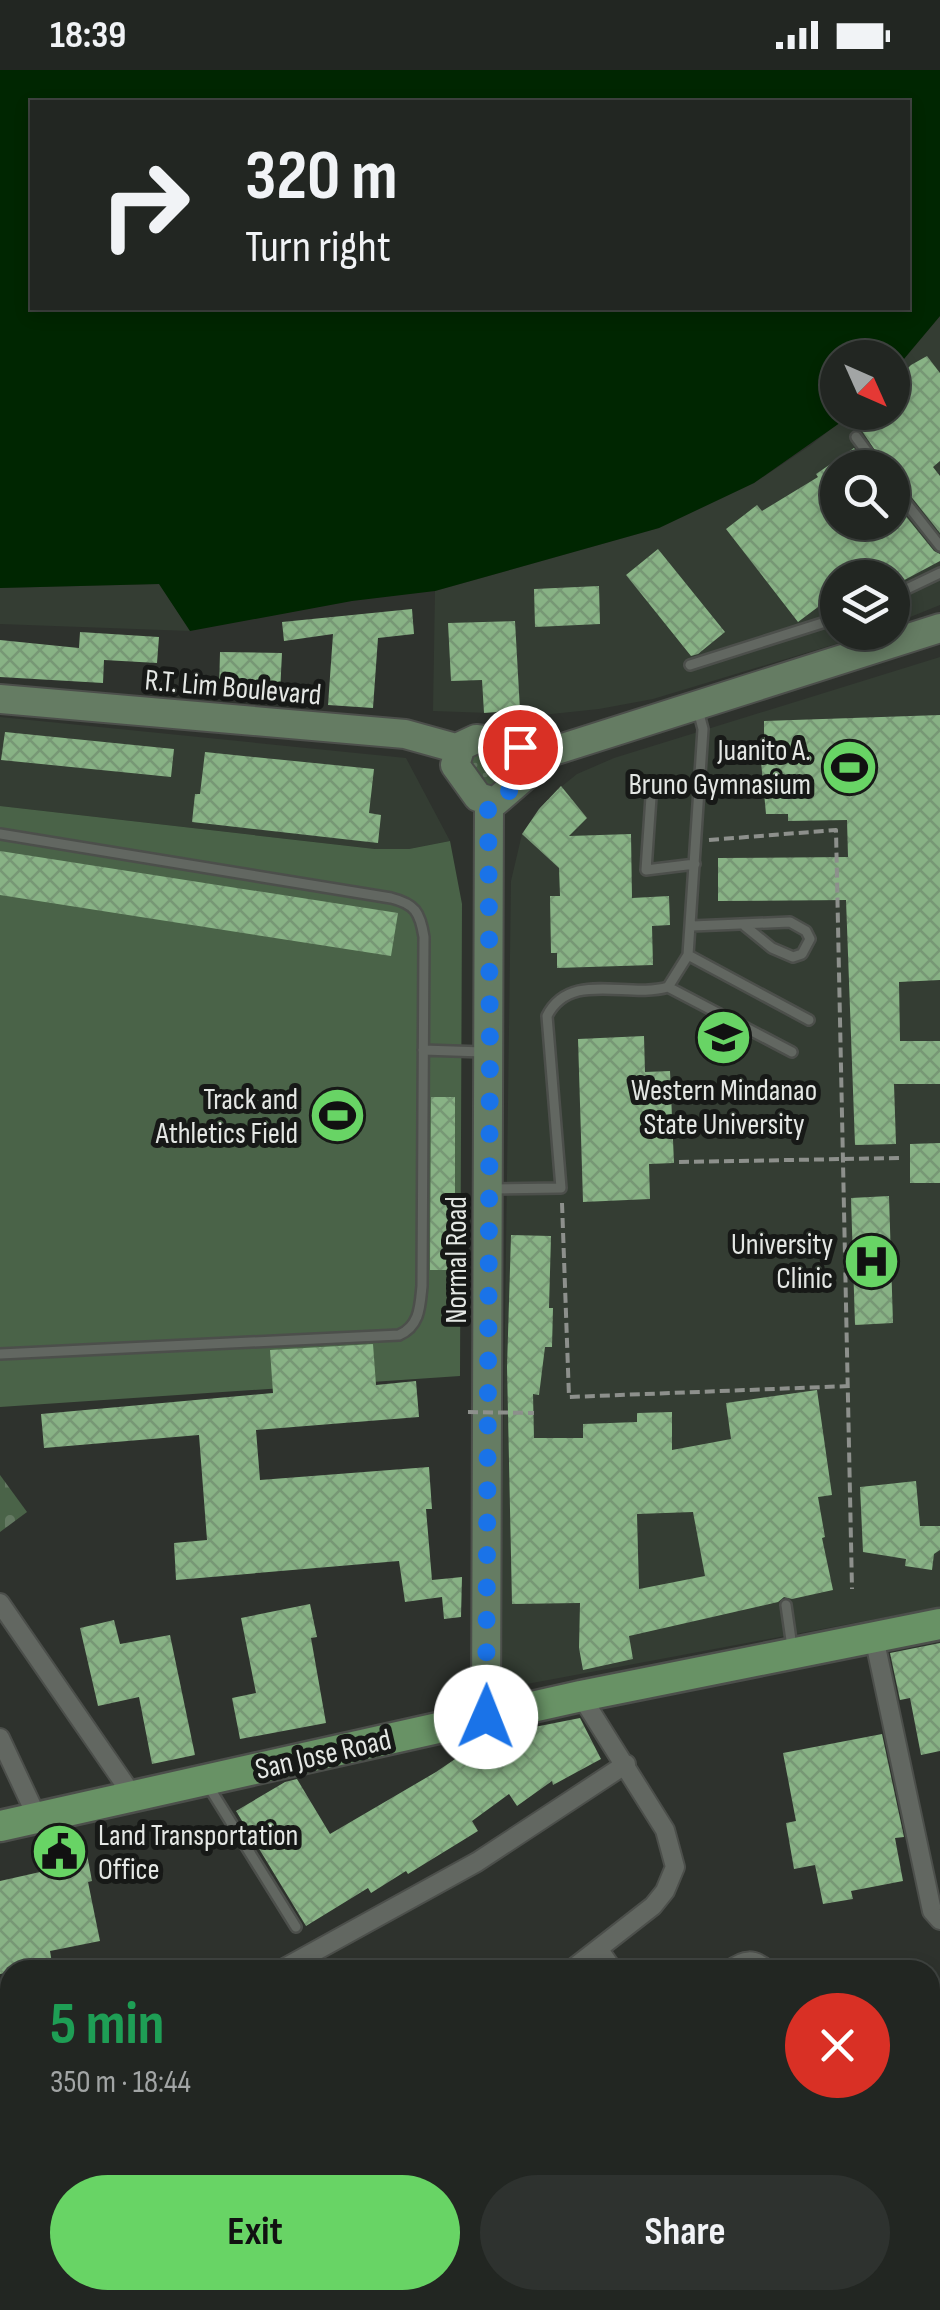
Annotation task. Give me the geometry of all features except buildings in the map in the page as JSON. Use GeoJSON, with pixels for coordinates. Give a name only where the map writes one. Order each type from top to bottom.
{"type":"FeatureCollection","features":[{"type":"Feature","properties":{"kind":"main road"},"geometry":{"type":"LineString","coordinates":[[528,759],[940,628]]}},
{"type":"Feature","properties":{"kind":"main road","name":"R.T. Lim Boulevard"},"geometry":{"type":"LineString","coordinates":[[0,698],[405,734],[459,749]]}},
{"type":"Feature","properties":{"kind":"main road"},"geometry":{"type":"LineString","coordinates":[[471,740],[512,743],[528,759],[524,777],[502,798],[488,802],[478,797],[457,770],[455,761],[459,749],[471,740]]}},
{"type":"Feature","properties":{"kind":"main road","name":"Normal Road"},"geometry":{"type":"LineString","coordinates":[[486,1717],[488,802]]}},
{"type":"Feature","properties":{"kind":"main road","name":"San Jose Road"},"geometry":{"type":"LineString","coordinates":[[0,1826],[580,1696],[940,1624]]}},
{"type":"Feature","properties":{"kind":"street"},"geometry":{"type":"LineString","coordinates":[[0,1603],[133,1796]]}},
{"type":"Feature","properties":{"kind":"street"},"geometry":{"type":"LineString","coordinates":[[874,1637],[932,1912],[940,1920]]}},
{"type":"Feature","properties":{"kind":"street"},"geometry":{"type":"LineString","coordinates":[[580,1696],[664,1830],[675,1868],[666,1891],[653,1906],[586,1960]]}},
{"type":"Feature","properties":{"kind":"street"},"geometry":{"type":"LineString","coordinates":[[0,1738],[37,1818]]}},
{"type":"Feature","properties":{"kind":"street"},"geometry":{"type":"LineString","coordinates":[[313,1960],[476,1862],[626,1764]]}},
{"type":"Feature","properties":{"kind":"street"},"geometry":{"type":"LineString","coordinates":[[600,1950],[606,1960]]}},
{"type":"Feature","properties":{"kind":"lane"},"geometry":{"type":"LineString","coordinates":[[856,437],[866,450]]}},
{"type":"Feature","properties":{"kind":"lane"},"geometry":{"type":"LineString","coordinates":[[910,508],[940,546]]}},
{"type":"Feature","properties":{"kind":"lane"},"geometry":{"type":"LineString","coordinates":[[910,587],[940,573]]}},
{"type":"Feature","properties":{"kind":"lane"},"geometry":{"type":"LineString","coordinates":[[690,666],[820,624]]}},
{"type":"Feature","properties":{"kind":"lane"},"geometry":{"type":"LineString","coordinates":[[489,1189],[561,1188],[547,1016],[550,1009],[567,992],[654,991],[668,987],[688,955],[703,729],[696,706]]}},
{"type":"Feature","properties":{"kind":"lane"},"geometry":{"type":"LineString","coordinates":[[651,798],[646,870],[695,864]]}},
{"type":"Feature","properties":{"kind":"lane"},"geometry":{"type":"LineString","coordinates":[[0,834],[406,902],[421,916],[424,937],[422,1286],[416,1321],[409,1330],[398,1335],[0,1354]]}},
{"type":"Feature","properties":{"kind":"lane"},"geometry":{"type":"LineString","coordinates":[[692,926],[790,922],[806,930],[810,939],[802,954],[792,957],[772,948],[745,926]]}},
{"type":"Feature","properties":{"kind":"lane"},"geometry":{"type":"LineString","coordinates":[[688,955],[809,1020]]}},
{"type":"Feature","properties":{"kind":"lane"},"geometry":{"type":"LineString","coordinates":[[668,987],[792,1052]]}},
{"type":"Feature","properties":{"kind":"lane"},"geometry":{"type":"LineString","coordinates":[[422,1050],[490,1052]]}},
{"type":"Feature","properties":{"kind":"lane"},"geometry":{"type":"LineString","coordinates":[[786,1605],[793,1653]]}},
{"type":"Feature","properties":{"kind":"lane"},"geometry":{"type":"LineString","coordinates":[[205,1780],[296,1927]]}},
{"type":"Feature","properties":{"kind":"path"},"geometry":{"type":"LineString","coordinates":[[696,840],[836,830],[852,1588]]}},
{"type":"Feature","properties":{"kind":"path"},"geometry":{"type":"LineString","coordinates":[[679,1162],[900,1158]]}},
{"type":"Feature","properties":{"kind":"path"},"geometry":{"type":"LineString","coordinates":[[561,1188],[568,1397],[850,1386]]}},
{"type":"Feature","properties":{"kind":"path"},"geometry":{"type":"LineString","coordinates":[[468,1412],[534,1413]]}},
{"type":"Feature","properties":{"kind":"shaded area"},"geometry":{"type":"Polygon","coordinates":[[[0,70],[940,70],[940,316],[910,352],[910,340],[820,340],[820,430],[830,430],[754,483],[659,528],[435,591],[352,601],[190,631],[159,584],[0,588],[0,70]]]}},
{"type":"Feature","properties":{"kind":"shaded area"},"geometry":{"type":"Polygon","coordinates":[[[940,316],[940,605],[910,617],[910,560],[820,560],[820,649],[653,699],[599,709],[542,715],[433,711],[435,591],[659,528],[754,483],[830,430],[910,430],[910,352],[940,316]]]}},
{"type":"Feature","properties":{"kind":"shaded area"},"geometry":{"type":"Polygon","coordinates":[[[160,584],[190,631],[0,624],[0,588],[160,584]]]}},
{"type":"Feature","properties":{"kind":"shaded area","name":"Western Mindanao State University"},"geometry":{"type":"Polygon","coordinates":[[[940,657],[940,1607],[500,1689],[511,881],[522,834],[556,791],[577,774],[614,758],[940,657]]]}},
{"type":"Feature","properties":{"kind":"shaded area"},"geometry":{"type":"Polygon","coordinates":[[[0,717],[406,758],[450,841],[409,849],[375,849],[0,806],[0,717]]]}},
{"type":"Feature","properties":{"kind":"green space"},"geometry":{"type":"Polygon","coordinates":[[[471,753],[509,755],[514,759],[502,782],[488,788],[470,766],[471,753]]]}},
{"type":"Feature","properties":{"kind":"green space"},"geometry":{"type":"Polygon","coordinates":[[[0,806],[375,849],[409,849],[450,841],[462,904],[460,1376],[0,1407],[0,806]]]}},
{"type":"Feature","properties":{"kind":"green space"},"geometry":{"type":"Polygon","coordinates":[[[0,1475],[27,1512],[0,1532],[0,1475]]]}},
{"type":"Feature","properties":{"kind":"place","name":"Juanito A. Bruno Gymnasium"},"geometry":{"type":"Point","coordinates":[850,767]}},
{"type":"Feature","properties":{"kind":"place","name":"Western Mindanao State University"},"geometry":{"type":"Point","coordinates":[724,1037]}},
{"type":"Feature","properties":{"kind":"place","name":"Track and Athletics Field"},"geometry":{"type":"Point","coordinates":[337,1116]}},
{"type":"Feature","properties":{"kind":"place","name":"University Clinic"},"geometry":{"type":"Point","coordinates":[872,1261]}},
{"type":"Feature","properties":{"kind":"place","name":"Land Transportation Office"},"geometry":{"type":"Point","coordinates":[59,1852]}},
{"type":"Feature","properties":{"kind":"route"},"geometry":{"type":"LineString","coordinates":[[486,1717],[488,802],[502,798],[528,772],[528,759],[520,747]]}}]}
